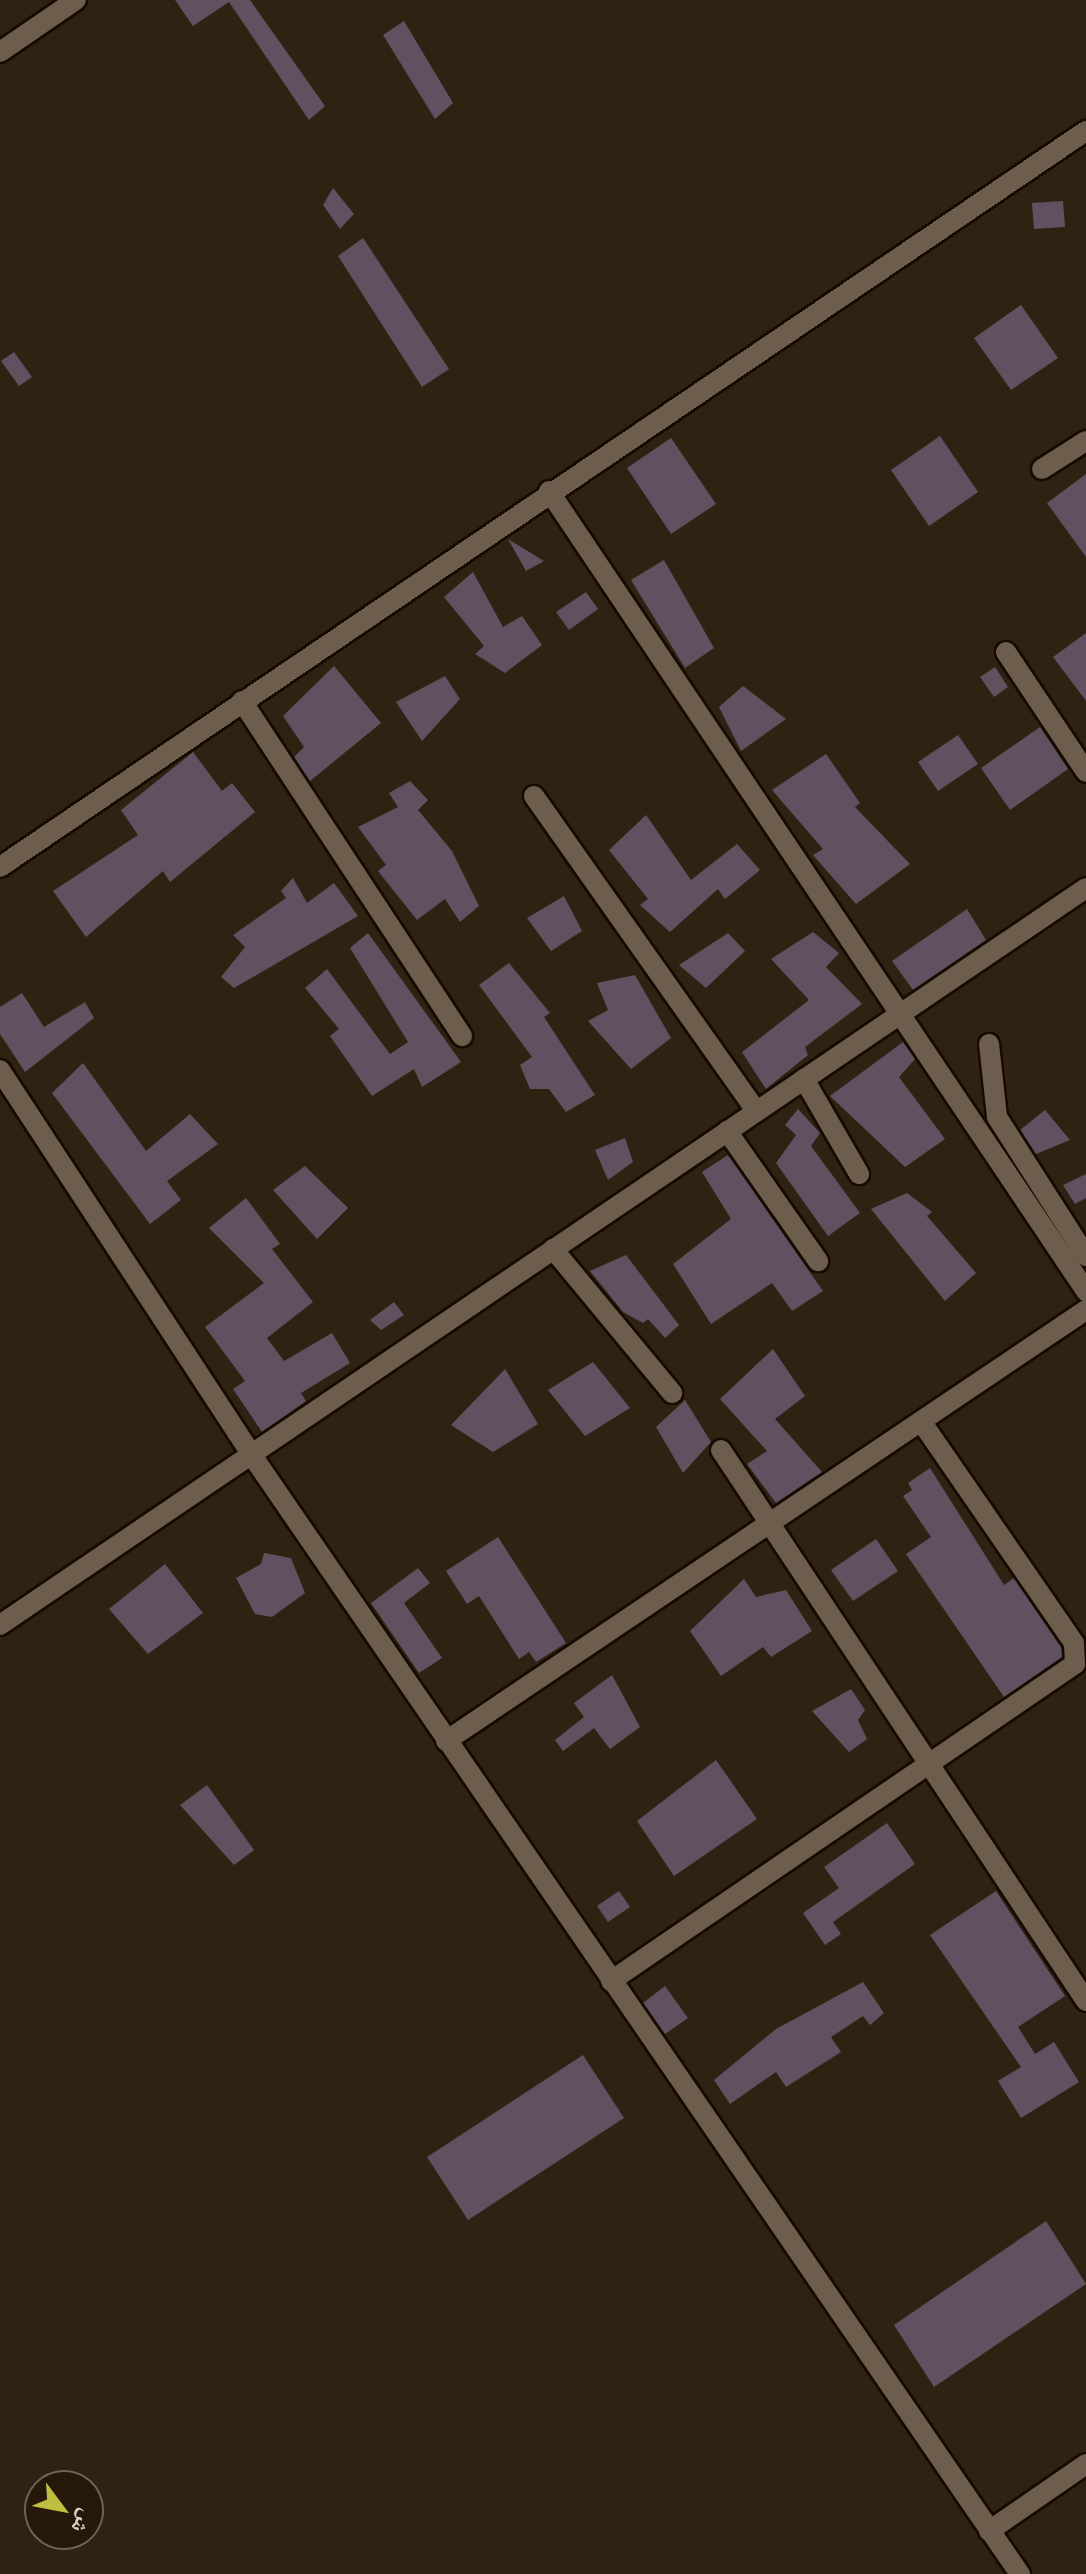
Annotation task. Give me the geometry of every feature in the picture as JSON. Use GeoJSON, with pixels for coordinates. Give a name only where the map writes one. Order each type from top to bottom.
{"type":"FeatureCollection","features":[{"type":"Feature","properties":{"kind":"street"},"geometry":{"type":"LineString","coordinates":[[0,52],[76,0]]}},
{"type":"Feature","properties":{"kind":"street"},"geometry":{"type":"LineString","coordinates":[[0,867],[549,491],[1086,131]]}},
{"type":"Feature","properties":{"kind":"street"},"geometry":{"type":"LineString","coordinates":[[1042,469],[1086,441]]}},
{"type":"Feature","properties":{"kind":"street"},"geometry":{"type":"LineString","coordinates":[[549,491],[1086,1291]]}},
{"type":"Feature","properties":{"kind":"street"},"geometry":{"type":"LineString","coordinates":[[1006,652],[1086,772]]}},
{"type":"Feature","properties":{"kind":"street"},"geometry":{"type":"LineString","coordinates":[[242,701],[462,1036]]}},
{"type":"Feature","properties":{"kind":"street"},"geometry":{"type":"LineString","coordinates":[[534,796],[756,1111]]}},
{"type":"Feature","properties":{"kind":"street"},"geometry":{"type":"LineString","coordinates":[[0,1625],[1086,888]]}},
{"type":"Feature","properties":{"kind":"street"},"geometry":{"type":"LineString","coordinates":[[989,1044],[997,1117],[1086,1256]]}},
{"type":"Feature","properties":{"kind":"street"},"geometry":{"type":"LineString","coordinates":[[0,1070],[251,1454],[1020,2574]]}},
{"type":"Feature","properties":{"kind":"street"},"geometry":{"type":"LineString","coordinates":[[804,1079],[859,1174]]}},
{"type":"Feature","properties":{"kind":"street"},"geometry":{"type":"LineString","coordinates":[[727,1131],[818,1261]]}},
{"type":"Feature","properties":{"kind":"street"},"geometry":{"type":"LineString","coordinates":[[553,1249],[672,1393]]}},
{"type":"Feature","properties":{"kind":"street"},"geometry":{"type":"LineString","coordinates":[[446,1741],[1086,1310]]}},
{"type":"Feature","properties":{"kind":"street"},"geometry":{"type":"LineString","coordinates":[[611,1981],[1078,1664],[1074,1643],[922,1423]]}},
{"type":"Feature","properties":{"kind":"street"},"geometry":{"type":"LineString","coordinates":[[721,1450],[926,1768],[1086,2001]]}},
{"type":"Feature","properties":{"kind":"street"},"geometry":{"type":"LineString","coordinates":[[989,2531],[1086,2464]]}},
{"type":"Feature","properties":{"kind":"building"},"geometry":{"type":"Polygon","coordinates":[[[175,0],[250,0],[325,106],[309,120],[229,2],[193,26],[175,0]]]}},
{"type":"Feature","properties":{"kind":"building"},"geometry":{"type":"Polygon","coordinates":[[[404,21],[453,103],[435,119],[383,35],[404,21]]]}},
{"type":"Feature","properties":{"kind":"building"},"geometry":{"type":"Polygon","coordinates":[[[333,188],[354,214],[340,229],[323,205],[333,188]]]}},
{"type":"Feature","properties":{"kind":"building"},"geometry":{"type":"Polygon","coordinates":[[[1063,201],[1065,227],[1034,229],[1032,203],[1063,201]]]}},
{"type":"Feature","properties":{"kind":"building"},"geometry":{"type":"Polygon","coordinates":[[[363,238],[449,369],[422,387],[338,256],[363,238]]]}},
{"type":"Feature","properties":{"kind":"building"},"geometry":{"type":"Polygon","coordinates":[[[1021,305],[1058,358],[1011,390],[974,338],[1021,305]]]}},
{"type":"Feature","properties":{"kind":"building"},"geometry":{"type":"Polygon","coordinates":[[[14,352],[32,377],[19,386],[1,361],[14,352]]]}},
{"type":"Feature","properties":{"kind":"building"},"geometry":{"type":"Polygon","coordinates":[[[940,436],[978,492],[929,526],[891,470],[940,436]]]}},
{"type":"Feature","properties":{"kind":"building"},"geometry":{"type":"Polygon","coordinates":[[[671,438],[716,504],[671,534],[627,468],[671,438]]]}},
{"type":"Feature","properties":{"kind":"building"},"geometry":{"type":"Polygon","coordinates":[[[1086,474],[1086,557],[1047,503],[1086,474]]]}},
{"type":"Feature","properties":{"kind":"building"},"geometry":{"type":"Polygon","coordinates":[[[508,539],[544,561],[526,571],[508,539]]]}},
{"type":"Feature","properties":{"kind":"building"},"geometry":{"type":"Polygon","coordinates":[[[664,560],[714,648],[685,668],[631,580],[664,560]]]}},
{"type":"Feature","properties":{"kind":"building"},"geometry":{"type":"Polygon","coordinates":[[[473,572],[503,627],[522,616],[542,645],[505,673],[475,654],[484,646],[444,597],[473,572]]]}},
{"type":"Feature","properties":{"kind":"building"},"geometry":{"type":"Polygon","coordinates":[[[586,592],[598,609],[569,630],[556,612],[586,592]]]}},
{"type":"Feature","properties":{"kind":"building"},"geometry":{"type":"Polygon","coordinates":[[[1086,633],[1086,701],[1053,657],[1086,633]]]}},
{"type":"Feature","properties":{"kind":"building"},"geometry":{"type":"Polygon","coordinates":[[[334,666],[381,723],[310,781],[294,757],[304,747],[283,716],[334,666]]]}},
{"type":"Feature","properties":{"kind":"building"},"geometry":{"type":"Polygon","coordinates":[[[995,667],[1008,687],[994,697],[980,677],[995,667]]]}},
{"type":"Feature","properties":{"kind":"building"},"geometry":{"type":"Polygon","coordinates":[[[445,676],[460,699],[422,741],[396,702],[445,676]]]}},
{"type":"Feature","properties":{"kind":"building"},"geometry":{"type":"Polygon","coordinates":[[[743,686],[786,719],[741,751],[719,707],[743,686]]]}},
{"type":"Feature","properties":{"kind":"building"},"geometry":{"type":"Polygon","coordinates":[[[1040,727],[1068,769],[1010,810],[981,768],[1040,727]]]}},
{"type":"Feature","properties":{"kind":"building"},"geometry":{"type":"Polygon","coordinates":[[[958,735],[978,764],[938,791],[918,762],[958,735]]]}},
{"type":"Feature","properties":{"kind":"building"},"geometry":{"type":"Polygon","coordinates":[[[193,752],[222,791],[232,783],[255,812],[170,882],[163,871],[86,937],[53,891],[138,835],[121,810],[193,752]]]}},
{"type":"Feature","properties":{"kind":"building"},"geometry":{"type":"Polygon","coordinates":[[[826,754],[860,803],[855,807],[910,864],[856,904],[813,855],[823,849],[772,790],[826,754]]]}},
{"type":"Feature","properties":{"kind":"building"},"geometry":{"type":"Polygon","coordinates":[[[410,781],[428,800],[418,810],[452,851],[479,906],[460,922],[445,899],[417,920],[378,871],[386,865],[358,827],[398,807],[389,793],[410,781]]]}},
{"type":"Feature","properties":{"kind":"building"},"geometry":{"type":"Polygon","coordinates":[[[646,815],[691,880],[737,844],[760,870],[725,899],[718,889],[670,932],[640,905],[648,899],[609,850],[646,815]]]}},
{"type":"Feature","properties":{"kind":"building"},"geometry":{"type":"Polygon","coordinates":[[[293,878],[307,903],[334,883],[358,916],[234,988],[221,977],[245,947],[233,935],[286,898],[281,891],[293,878]]]}},
{"type":"Feature","properties":{"kind":"building"},"geometry":{"type":"Polygon","coordinates":[[[564,896],[582,931],[551,951],[527,918],[564,896]]]}},
{"type":"Feature","properties":{"kind":"building"},"geometry":{"type":"Polygon","coordinates":[[[967,909],[986,940],[913,990],[892,961],[967,909]]]}},
{"type":"Feature","properties":{"kind":"building"},"geometry":{"type":"Polygon","coordinates":[[[813,932],[839,953],[826,967],[862,1004],[805,1047],[808,1055],[766,1089],[742,1052],[809,1000],[771,959],[813,932]]]}},
{"type":"Feature","properties":{"kind":"building"},"geometry":{"type":"Polygon","coordinates":[[[368,933],[461,1062],[422,1087],[414,1069],[372,1096],[330,1036],[339,1029],[305,988],[327,969],[390,1054],[408,1042],[350,948],[368,933]]]}},
{"type":"Feature","properties":{"kind":"building"},"geometry":{"type":"Polygon","coordinates":[[[728,933],[745,951],[706,988],[679,965],[728,933]]]}},
{"type":"Feature","properties":{"kind":"building"},"geometry":{"type":"Polygon","coordinates":[[[509,963],[550,1013],[544,1017],[595,1095],[566,1112],[549,1089],[530,1089],[520,1065],[532,1057],[479,985],[509,963]]]}},
{"type":"Feature","properties":{"kind":"building"},"geometry":{"type":"Polygon","coordinates":[[[635,975],[671,1038],[631,1069],[588,1021],[608,1010],[597,983],[635,975]]]}},
{"type":"Feature","properties":{"kind":"building"},"geometry":{"type":"Polygon","coordinates":[[[22,993],[44,1027],[85,1002],[94,1018],[25,1072],[0,1034],[0,1007],[22,993]]]}},
{"type":"Feature","properties":{"kind":"building"},"geometry":{"type":"Polygon","coordinates":[[[903,1042],[915,1059],[899,1077],[945,1139],[905,1167],[830,1096],[903,1042]]]}},
{"type":"Feature","properties":{"kind":"building"},"geometry":{"type":"Polygon","coordinates":[[[83,1063],[146,1151],[190,1114],[218,1144],[167,1181],[181,1200],[150,1224],[52,1093],[83,1063]]]}},
{"type":"Feature","properties":{"kind":"building"},"geometry":{"type":"Polygon","coordinates":[[[798,1109],[820,1133],[811,1146],[860,1213],[828,1236],[776,1163],[796,1135],[785,1125],[798,1109]]]}},
{"type":"Feature","properties":{"kind":"building"},"geometry":{"type":"Polygon","coordinates":[[[1045,1110],[1070,1140],[1036,1154],[1020,1130],[1045,1110]]]}},
{"type":"Feature","properties":{"kind":"building"},"geometry":{"type":"Polygon","coordinates":[[[625,1138],[633,1162],[608,1180],[595,1150],[625,1138]]]}},
{"type":"Feature","properties":{"kind":"building"},"geometry":{"type":"Polygon","coordinates":[[[728,1155],[823,1291],[792,1311],[772,1283],[711,1324],[673,1264],[731,1219],[702,1172],[728,1155]]]}},
{"type":"Feature","properties":{"kind":"building"},"geometry":{"type":"Polygon","coordinates":[[[305,1166],[348,1208],[317,1239],[273,1190],[305,1166]]]}},
{"type":"Feature","properties":{"kind":"building"},"geometry":{"type":"Polygon","coordinates":[[[1086,1174],[1086,1198],[1075,1204],[1063,1185],[1086,1174]]]}},
{"type":"Feature","properties":{"kind":"building"},"geometry":{"type":"Polygon","coordinates":[[[907,1193],[932,1212],[927,1216],[976,1273],[945,1301],[871,1209],[907,1193]]]}},
{"type":"Feature","properties":{"kind":"building"},"geometry":{"type":"Polygon","coordinates":[[[246,1198],[280,1244],[272,1249],[313,1302],[267,1338],[284,1361],[332,1333],[350,1363],[301,1393],[306,1401],[262,1432],[233,1389],[245,1381],[205,1327],[264,1283],[209,1228],[246,1198]]]}},
{"type":"Feature","properties":{"kind":"building"},"geometry":{"type":"Polygon","coordinates":[[[626,1255],[679,1325],[665,1338],[648,1319],[643,1323],[623,1312],[590,1271],[626,1255]]]}},
{"type":"Feature","properties":{"kind":"building"},"geometry":{"type":"Polygon","coordinates":[[[394,1302],[404,1315],[381,1330],[370,1320],[394,1302]]]}},
{"type":"Feature","properties":{"kind":"building"},"geometry":{"type":"Polygon","coordinates":[[[773,1349],[805,1396],[775,1419],[822,1472],[776,1503],[747,1464],[767,1451],[720,1399],[773,1349]]]}},
{"type":"Feature","properties":{"kind":"building"},"geometry":{"type":"Polygon","coordinates":[[[593,1362],[630,1408],[585,1436],[548,1390],[593,1362]]]}},
{"type":"Feature","properties":{"kind":"building"},"geometry":{"type":"Polygon","coordinates":[[[505,1369],[538,1424],[493,1452],[451,1425],[505,1369]]]}},
{"type":"Feature","properties":{"kind":"building"},"geometry":{"type":"Polygon","coordinates":[[[685,1400],[711,1442],[683,1473],[656,1427],[685,1400]]]}},
{"type":"Feature","properties":{"kind":"building"},"geometry":{"type":"Polygon","coordinates":[[[930,1468],[1004,1585],[1014,1578],[1061,1647],[1062,1657],[1004,1697],[906,1554],[931,1537],[903,1496],[912,1490],[908,1483],[930,1468]]]}},
{"type":"Feature","properties":{"kind":"building"},"geometry":{"type":"Polygon","coordinates":[[[498,1537],[566,1643],[536,1662],[529,1652],[519,1659],[479,1596],[467,1604],[446,1571],[498,1537]]]}},
{"type":"Feature","properties":{"kind":"building"},"geometry":{"type":"Polygon","coordinates":[[[876,1539],[898,1571],[853,1601],[831,1570],[876,1539]]]}},
{"type":"Feature","properties":{"kind":"building"},"geometry":{"type":"Polygon","coordinates":[[[264,1553],[291,1558],[305,1593],[272,1617],[255,1614],[236,1578],[261,1564],[264,1553]]]}},
{"type":"Feature","properties":{"kind":"building"},"geometry":{"type":"Polygon","coordinates":[[[165,1564],[203,1613],[148,1654],[109,1609],[165,1564]]]}},
{"type":"Feature","properties":{"kind":"building"},"geometry":{"type":"Polygon","coordinates":[[[418,1568],[430,1583],[404,1603],[442,1658],[419,1673],[371,1603],[418,1568]]]}},
{"type":"Feature","properties":{"kind":"building"},"geometry":{"type":"Polygon","coordinates":[[[744,1579],[756,1597],[786,1590],[812,1631],[771,1657],[763,1647],[721,1676],[690,1631],[744,1579]]]}},
{"type":"Feature","properties":{"kind":"building"},"geometry":{"type":"Polygon","coordinates":[[[612,1675],[640,1727],[610,1749],[594,1728],[563,1751],[555,1740],[584,1717],[574,1703],[612,1675]]]}},
{"type":"Feature","properties":{"kind":"building"},"geometry":{"type":"Polygon","coordinates":[[[851,1689],[865,1710],[858,1720],[867,1739],[849,1752],[812,1711],[851,1689]]]}},
{"type":"Feature","properties":{"kind":"building"},"geometry":{"type":"Polygon","coordinates":[[[716,1760],[757,1819],[674,1876],[637,1821],[716,1760]]]}},
{"type":"Feature","properties":{"kind":"building"},"geometry":{"type":"Polygon","coordinates":[[[207,1785],[254,1850],[234,1865],[180,1805],[207,1785]]]}},
{"type":"Feature","properties":{"kind":"building"},"geometry":{"type":"Polygon","coordinates":[[[887,1823],[915,1864],[833,1922],[841,1934],[825,1945],[803,1913],[839,1888],[824,1867],[887,1823]]]}},
{"type":"Feature","properties":{"kind":"building"},"geometry":{"type":"Polygon","coordinates":[[[619,1891],[630,1907],[608,1922],[597,1906],[619,1891]]]}},
{"type":"Feature","properties":{"kind":"building"},"geometry":{"type":"Polygon","coordinates":[[[996,1891],[1065,1996],[1018,2027],[1035,2054],[1054,2042],[1079,2082],[1021,2118],[998,2081],[1021,2067],[930,1935],[996,1891]]]}},
{"type":"Feature","properties":{"kind":"building"},"geometry":{"type":"Polygon","coordinates":[[[863,1982],[884,2013],[870,2025],[863,2016],[831,2037],[841,2052],[786,2087],[776,2072],[730,2104],[714,2080],[776,2029],[863,1982]]]}},
{"type":"Feature","properties":{"kind":"building"},"geometry":{"type":"Polygon","coordinates":[[[665,1986],[688,2018],[665,2034],[643,2003],[665,1986]]]}},
{"type":"Feature","properties":{"kind":"building"},"geometry":{"type":"Polygon","coordinates":[[[583,2055],[624,2118],[468,2220],[427,2157],[583,2055]]]}},
{"type":"Feature","properties":{"kind":"building"},"geometry":{"type":"Polygon","coordinates":[[[1046,2221],[1086,2284],[934,2387],[894,2325],[1046,2221]]]}}]}
